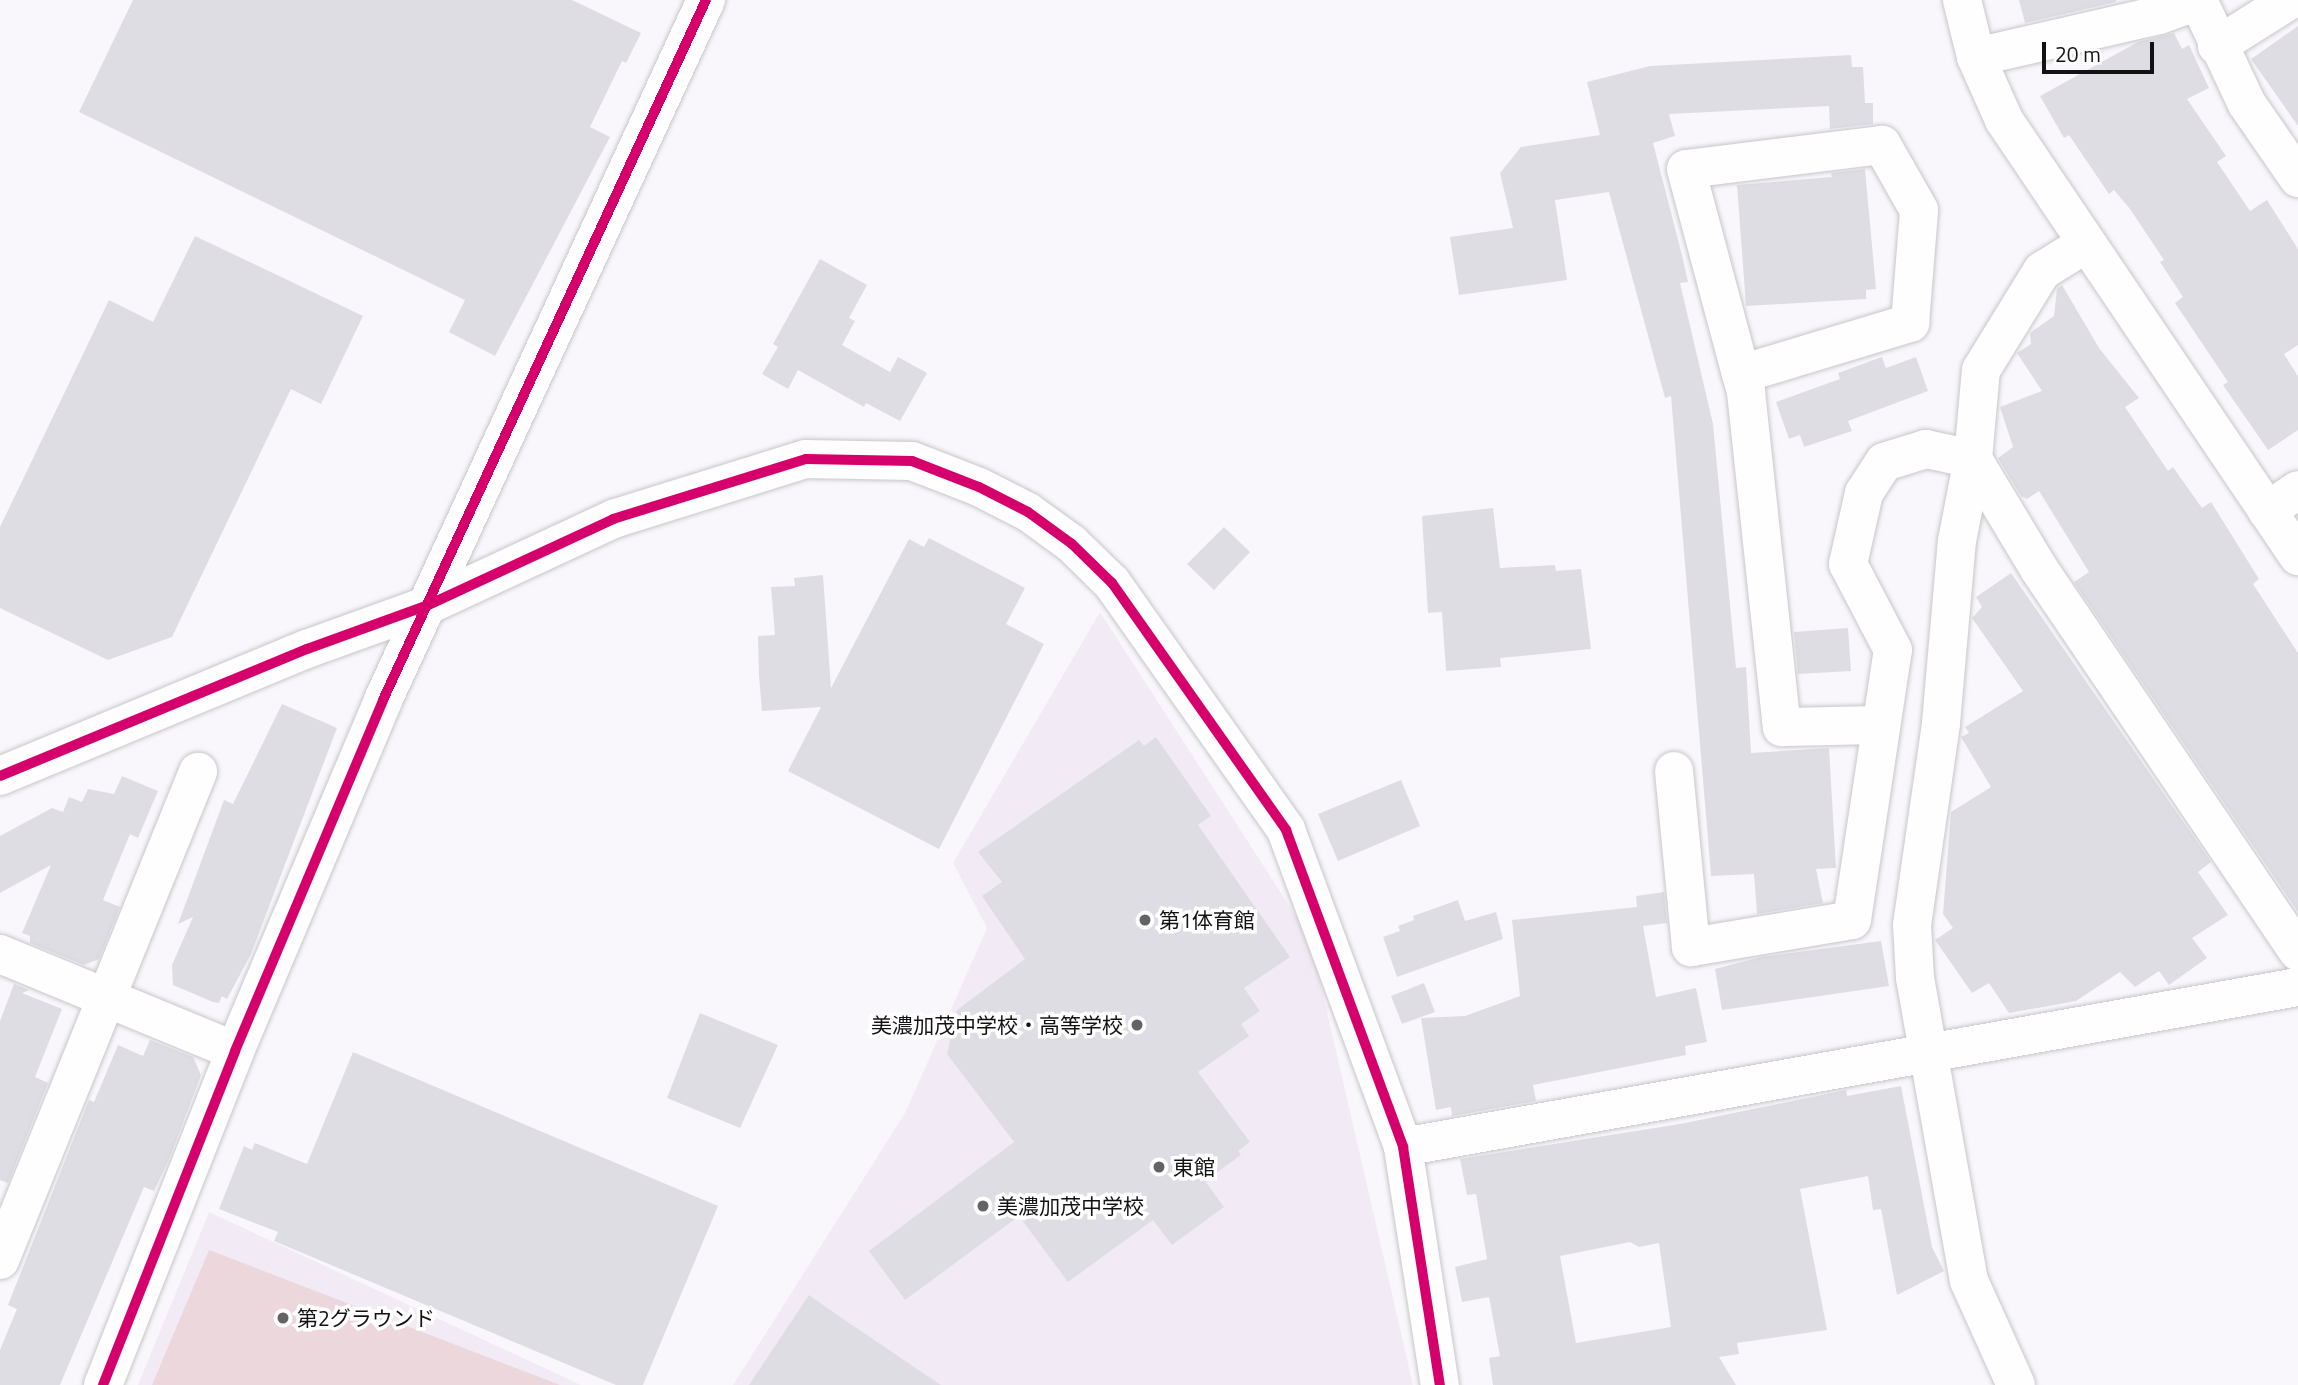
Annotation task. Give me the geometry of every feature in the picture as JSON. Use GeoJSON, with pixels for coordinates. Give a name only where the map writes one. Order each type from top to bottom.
{"type":"FeatureCollection","features":[{"type":"Feature","properties":{"kind":"street"},"geometry":{"type":"LineString","coordinates":[[103,1385],[235,1051],[426,606],[706,0]]}},
{"type":"Feature","properties":{"kind":"street"},"geometry":{"type":"LineString","coordinates":[[1962,0],[1976,57],[2004,120],[2084,245],[2283,500],[2298,556]]}},
{"type":"Feature","properties":{"kind":"street"},"geometry":{"type":"LineString","coordinates":[[1976,57],[2159,15],[2198,0],[2217,46],[2247,104],[2298,178]]}},
{"type":"Feature","properties":{"kind":"street"},"geometry":{"type":"LineString","coordinates":[[2217,46],[2290,0]]}},
{"type":"Feature","properties":{"kind":"street"},"geometry":{"type":"LineString","coordinates":[[1741,374],[1910,323],[1919,210],[1882,145],[1686,169],[1741,374],[1782,727],[1881,725]]}},
{"type":"Feature","properties":{"kind":"street"},"geometry":{"type":"LineString","coordinates":[[2016,1385],[1969,1281],[1928,1054],[1912,925],[1941,723],[1957,541],[1973,459],[1981,369],[2042,271],[2084,245]]}},
{"type":"Feature","properties":{"kind":"street"},"geometry":{"type":"LineString","coordinates":[[1675,771],[1691,947],[1852,920],[1892,650],[1848,564],[1864,493],[1884,462],[1926,449],[1973,459],[2039,569],[2298,951]]}},
{"type":"Feature","properties":{"kind":"street"},"geometry":{"type":"LineString","coordinates":[[0,776],[307,649],[426,606],[613,519],[806,458],[912,461],[1028,512],[1072,544],[1112,583],[1286,830],[1403,1147],[1440,1385]]}},
{"type":"Feature","properties":{"kind":"street"},"geometry":{"type":"LineString","coordinates":[[0,1260],[198,772]]}},
{"type":"Feature","properties":{"kind":"street"},"geometry":{"type":"LineString","coordinates":[[0,954],[235,1051]]}},
{"type":"Feature","properties":{"kind":"street"},"geometry":{"type":"LineString","coordinates":[[1403,1147],[2298,987]]}},
{"type":"Feature","properties":{"kind":"shaded area","name":"美濃加茂中学校・高等学校"},"geometry":{"type":"Polygon","coordinates":[[[1100,612],[1310,938],[1413,1385],[733,1385],[905,1113],[987,928],[953,863],[1100,612]]]}},
{"type":"Feature","properties":{"kind":"shaded area","name":"第2グラウンド"},"geometry":{"type":"Polygon","coordinates":[[[209,1212],[581,1385],[138,1385],[209,1212]]]}},
{"type":"Feature","properties":{"kind":"shaded area","name":"第2グラウンド"},"geometry":{"type":"Polygon","coordinates":[[[209,1250],[560,1385],[152,1385],[209,1250]]]}},
{"type":"Feature","properties":{"kind":"building"},"geometry":{"type":"Polygon","coordinates":[[[133,0],[572,0],[641,33],[626,63],[622,61],[590,127],[610,137],[495,356],[449,332],[465,300],[79,112],[133,0]]]}},
{"type":"Feature","properties":{"kind":"building"},"geometry":{"type":"Polygon","coordinates":[[[2019,0],[2116,0],[2116,2],[2025,23],[2019,0]]]}},
{"type":"Feature","properties":{"kind":"building"},"geometry":{"type":"Polygon","coordinates":[[[2298,26],[2298,126],[2251,59],[2298,26]]]}},
{"type":"Feature","properties":{"kind":"building"},"geometry":{"type":"Polygon","coordinates":[[[2174,33],[2182,49],[2189,45],[2209,88],[2187,99],[2226,156],[2217,162],[2250,211],[2267,200],[2298,249],[2298,345],[2284,354],[2298,376],[2298,430],[2268,450],[2223,385],[2228,382],[2175,303],[2183,297],[2160,262],[2164,260],[2130,209],[2114,190],[2109,194],[2069,135],[2064,138],[2040,96],[2138,42],[2174,33]]]}},
{"type":"Feature","properties":{"kind":"building"},"geometry":{"type":"Polygon","coordinates":[[[1851,55],[1852,67],[1863,67],[1865,103],[1873,103],[1873,124],[1830,129],[1829,106],[1669,114],[1675,136],[1653,143],[1688,282],[1680,283],[1713,424],[1736,668],[1746,667],[1751,753],[1829,748],[1836,868],[1816,869],[1823,903],[1757,914],[1754,874],[1711,876],[1671,396],[1665,398],[1609,192],[1555,200],[1567,280],[1459,295],[1450,237],[1513,228],[1500,173],[1521,147],[1600,135],[1587,82],[1650,66],[1851,55]]]}},
{"type":"Feature","properties":{"kind":"building"},"geometry":{"type":"Polygon","coordinates":[[[1865,169],[1876,289],[1866,290],[1866,299],[1746,306],[1737,185],[1832,177],[1831,173],[1865,169]]]}},
{"type":"Feature","properties":{"kind":"building"},"geometry":{"type":"Polygon","coordinates":[[[195,236],[363,316],[321,404],[291,389],[172,637],[108,660],[0,608],[0,527],[109,300],[153,322],[195,236]]]}},
{"type":"Feature","properties":{"kind":"building"},"geometry":{"type":"Polygon","coordinates":[[[820,259],[867,285],[849,318],[855,321],[842,345],[890,372],[898,357],[927,373],[900,421],[866,403],[864,407],[798,370],[788,389],[762,374],[778,347],[773,344],[820,259]]]}},
{"type":"Feature","properties":{"kind":"building"},"geometry":{"type":"Polygon","coordinates":[[[2062,285],[2099,348],[2139,398],[2125,407],[2168,471],[2173,467],[2202,508],[2211,502],[2259,579],[2253,584],[2298,653],[2298,912],[2074,582],[2089,572],[2039,491],[2027,499],[2021,496],[1998,458],[2013,447],[2000,407],[2042,391],[2017,353],[2031,344],[2030,333],[2054,316],[2057,289],[2062,285]]]}},
{"type":"Feature","properties":{"kind":"building"},"geometry":{"type":"Polygon","coordinates":[[[1882,357],[1886,368],[1916,357],[1928,391],[1848,421],[1852,431],[1804,447],[1800,435],[1789,439],[1776,402],[1840,379],[1838,373],[1882,357]]]}},
{"type":"Feature","properties":{"kind":"building"},"geometry":{"type":"Polygon","coordinates":[[[1493,508],[1500,568],[1555,565],[1556,571],[1581,569],[1591,649],[1500,658],[1501,667],[1446,671],[1442,612],[1428,613],[1422,516],[1493,508]]]}},
{"type":"Feature","properties":{"kind":"building"},"geometry":{"type":"Polygon","coordinates":[[[1224,527],[1250,552],[1214,590],[1187,564],[1224,527]]]}},
{"type":"Feature","properties":{"kind":"building"},"geometry":{"type":"Polygon","coordinates":[[[929,538],[1025,588],[1006,624],[1044,644],[939,849],[788,771],[821,707],[762,711],[759,676],[758,636],[775,635],[771,587],[795,586],[794,578],[823,575],[831,688],[909,539],[924,547],[929,538]]]}},
{"type":"Feature","properties":{"kind":"building"},"geometry":{"type":"Polygon","coordinates":[[[2011,573],[2211,862],[2198,872],[2228,915],[2192,938],[2207,958],[2169,985],[2159,971],[2135,987],[2120,972],[2076,1001],[2009,1013],[1989,983],[1972,993],[1935,940],[1953,928],[1943,914],[1951,812],[1991,787],[1961,737],[1969,733],[1965,727],[2023,691],[1972,618],[1982,607],[1976,597],[2011,573]]]}},
{"type":"Feature","properties":{"kind":"building"},"geometry":{"type":"Polygon","coordinates":[[[1848,628],[1851,671],[1798,674],[1794,632],[1848,628]]]}},
{"type":"Feature","properties":{"kind":"building"},"geometry":{"type":"Polygon","coordinates":[[[282,704],[337,728],[251,954],[227,999],[222,996],[219,1003],[213,1002],[173,985],[172,965],[193,917],[178,924],[224,800],[233,804],[282,704]]]}},
{"type":"Feature","properties":{"kind":"building"},"geometry":{"type":"Polygon","coordinates":[[[1156,737],[1211,816],[1198,825],[1290,957],[1244,988],[1260,1011],[1241,1024],[1249,1036],[1198,1072],[1250,1142],[1238,1151],[1241,1155],[1205,1181],[1224,1207],[1172,1245],[1153,1220],[1068,1282],[1019,1216],[905,1300],[869,1251],[1014,1142],[947,1054],[957,1010],[1025,959],[982,896],[1002,882],[978,852],[1139,740],[1144,746],[1156,737]]]}},
{"type":"Feature","properties":{"kind":"building"},"geometry":{"type":"Polygon","coordinates":[[[122,776],[158,791],[138,838],[130,834],[103,900],[120,907],[99,959],[84,965],[30,943],[30,936],[22,933],[51,865],[0,893],[0,836],[52,808],[63,812],[69,797],[82,802],[88,789],[114,794],[122,776]]]}},
{"type":"Feature","properties":{"kind":"building"},"geometry":{"type":"Polygon","coordinates":[[[1401,780],[1420,826],[1338,861],[1318,814],[1401,780]]]}},
{"type":"Feature","properties":{"kind":"building"},"geometry":{"type":"Polygon","coordinates":[[[1664,892],[1667,923],[1643,926],[1656,997],[1696,988],[1707,1042],[1685,1046],[1686,1055],[1533,1085],[1536,1101],[1452,1116],[1451,1107],[1436,1110],[1421,1018],[1465,1016],[1520,996],[1512,920],[1637,907],[1636,896],[1664,892]]]}},
{"type":"Feature","properties":{"kind":"building"},"geometry":{"type":"Polygon","coordinates":[[[1458,900],[1465,921],[1496,912],[1503,939],[1397,977],[1383,937],[1400,931],[1398,926],[1414,920],[1413,916],[1458,900]]]}},
{"type":"Feature","properties":{"kind":"building"},"geometry":{"type":"Polygon","coordinates":[[[1881,941],[1889,986],[1722,1010],[1715,969],[1761,957],[1881,941]]]}},
{"type":"Feature","properties":{"kind":"building"},"geometry":{"type":"Polygon","coordinates":[[[1424,983],[1435,1012],[1402,1024],[1391,996],[1424,983]]]}},
{"type":"Feature","properties":{"kind":"building"},"geometry":{"type":"Polygon","coordinates":[[[14,984],[29,990],[22,993],[62,1009],[35,1077],[48,1083],[8,1183],[0,1180],[0,1021],[14,984]]]}},
{"type":"Feature","properties":{"kind":"building"},"geometry":{"type":"Polygon","coordinates":[[[700,1013],[778,1045],[740,1128],[667,1098],[700,1013]]]}},
{"type":"Feature","properties":{"kind":"building"},"geometry":{"type":"Polygon","coordinates":[[[150,1040],[193,1057],[201,1075],[170,1157],[154,1191],[144,1187],[60,1385],[0,1385],[0,1350],[17,1309],[8,1305],[89,1100],[94,1102],[118,1045],[143,1056],[150,1040]]]}},
{"type":"Feature","properties":{"kind":"building"},"geometry":{"type":"Polygon","coordinates":[[[353,1052],[718,1206],[643,1385],[616,1385],[274,1241],[278,1232],[219,1209],[244,1146],[252,1150],[255,1143],[307,1164],[353,1052]]]}},
{"type":"Feature","properties":{"kind":"building"},"geometry":{"type":"Polygon","coordinates":[[[1901,1086],[1932,1247],[1944,1271],[1897,1295],[1881,1209],[1873,1210],[1868,1176],[1800,1189],[1827,1330],[1737,1343],[1739,1354],[1719,1357],[1736,1385],[1493,1385],[1489,1358],[1500,1356],[1489,1297],[1462,1302],[1455,1267],[1487,1259],[1476,1194],[1467,1195],[1460,1159],[1680,1124],[1846,1090],[1847,1096],[1901,1086]],[[1630,1242],[1560,1256],[1576,1343],[1671,1327],[1659,1243],[1639,1247],[1630,1242]]]}},
{"type":"Feature","properties":{"kind":"building"},"geometry":{"type":"Polygon","coordinates":[[[809,1295],[846,1321],[941,1385],[749,1385],[809,1295]]]}},
{"type":"Feature","properties":{"kind":"cycle path"},"geometry":{"type":"LineString","coordinates":[[103,1385],[235,1051],[383,700],[706,0]]}},
{"type":"Feature","properties":{"kind":"cycle path"},"geometry":{"type":"LineString","coordinates":[[0,776],[307,649],[426,606],[613,519],[806,459],[912,461],[979,487],[1028,512],[1072,544],[1112,583],[1286,830],[1403,1147],[1440,1385]]}},
{"type":"Feature","properties":{"kind":"place","name":"第1体育館"},"geometry":{"type":"Point","coordinates":[1145,920]}},
{"type":"Feature","properties":{"kind":"place","name":"美濃加茂中学校・高等学校"},"geometry":{"type":"Point","coordinates":[1137,1025]}},
{"type":"Feature","properties":{"kind":"place","name":"東館"},"geometry":{"type":"Point","coordinates":[1159,1167]}},
{"type":"Feature","properties":{"kind":"place","name":"美濃加茂中学校"},"geometry":{"type":"Point","coordinates":[983,1206]}},
{"type":"Feature","properties":{"kind":"place","name":"第2グラウンド"},"geometry":{"type":"Point","coordinates":[283,1318]}}]}
